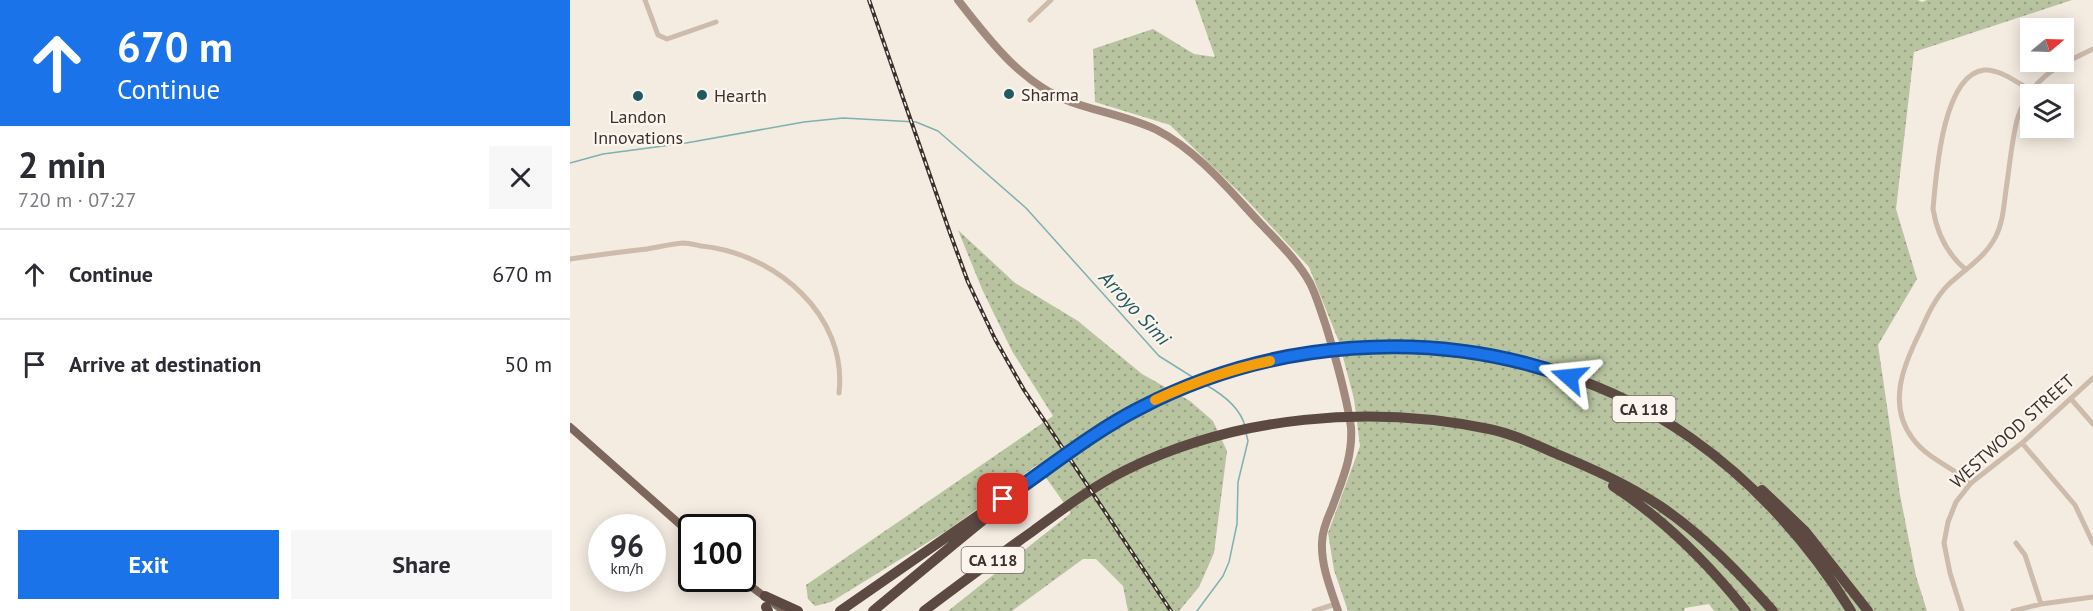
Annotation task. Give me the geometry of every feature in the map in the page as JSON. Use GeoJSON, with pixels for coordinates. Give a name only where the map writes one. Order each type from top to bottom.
{"type":"FeatureCollection","features":[{"type":"Feature","properties":{"kind":"highway","name":"CA 118"},"geometry":{"type":"LineString","coordinates":[[840,611],[1081,443],[1118,420],[1194,383],[1229,371],[1284,357],[1362,348],[1432,349],[1498,358],[1533,366],[1620,397],[1648,411],[1692,439],[1734,473],[1782,519],[1812,554],[1851,611]]}},
{"type":"Feature","properties":{"kind":"highway","name":"CA 118"},"geometry":{"type":"LineString","coordinates":[[924,611],[1062,510],[1127,470],[1207,440],[1276,424],[1341,417],[1431,421],[1489,429],[1515,436],[1611,477],[1661,506],[1709,545],[1773,611]]}},
{"type":"Feature","properties":{"kind":"highway"},"geometry":{"type":"LineString","coordinates":[[1692,439],[1720,456],[1773,498],[1805,531],[1868,611]]}},
{"type":"Feature","properties":{"kind":"highway"},"geometry":{"type":"LineString","coordinates":[[1589,468],[1654,514],[1671,529],[1716,575],[1746,611]]}},
{"type":"Feature","properties":{"kind":"highway"},"geometry":{"type":"LineString","coordinates":[[873,611],[1038,475]]}},
{"type":"Feature","properties":{"kind":"highway"},"geometry":{"type":"LineString","coordinates":[[767,606],[798,611]]}},
{"type":"Feature","properties":{"kind":"main road"},"geometry":{"type":"LineString","coordinates":[[570,427],[678,523]]}},
{"type":"Feature","properties":{"kind":"main road"},"geometry":{"type":"LineString","coordinates":[[754,592],[767,606],[784,611]]}},
{"type":"Feature","properties":{"kind":"street"},"geometry":{"type":"LineString","coordinates":[[645,0],[658,35],[667,39],[716,22]]}},
{"type":"Feature","properties":{"kind":"street"},"geometry":{"type":"LineString","coordinates":[[958,0],[993,44],[1018,69],[1048,92],[1072,102],[1143,124],[1180,145],[1218,178],[1277,241],[1309,281],[1316,295],[1330,341],[1352,427],[1348,466],[1326,522],[1322,542],[1323,563],[1337,607],[1314,611]]}},
{"type":"Feature","properties":{"kind":"street"},"geometry":{"type":"LineString","coordinates":[[1030,20],[1051,0]]}},
{"type":"Feature","properties":{"kind":"street"},"geometry":{"type":"LineString","coordinates":[[2036,84],[2048,73],[2093,49]]}},
{"type":"Feature","properties":{"kind":"street"},"geometry":{"type":"LineString","coordinates":[[1966,270],[1946,247],[1935,223],[1933,209],[1945,120],[1956,93],[1971,76],[1986,70],[2020,85]]}},
{"type":"Feature","properties":{"kind":"street"},"geometry":{"type":"LineString","coordinates":[[1971,483],[1925,452],[1912,438],[1904,422],[1898,398],[1901,375],[1924,323],[1941,294],[1989,249],[2000,224],[2015,126],[2020,109]]}},
{"type":"Feature","properties":{"kind":"street"},"geometry":{"type":"LineString","coordinates":[[570,259],[685,243],[714,247],[750,257],[788,280],[824,322],[837,354],[841,378],[839,393]]}},
{"type":"Feature","properties":{"kind":"street","name":"WESTWOOD STREET"},"geometry":{"type":"LineString","coordinates":[[1962,611],[1946,555],[1945,532],[1956,502],[1971,483],[2022,443],[2093,378]]}},
{"type":"Feature","properties":{"kind":"street"},"geometry":{"type":"LineString","coordinates":[[2071,399],[2093,424]]}},
{"type":"Feature","properties":{"kind":"street"},"geometry":{"type":"LineString","coordinates":[[2022,443],[2075,505],[2092,536],[2093,543]]}},
{"type":"Feature","properties":{"kind":"street"},"geometry":{"type":"LineString","coordinates":[[2016,543],[2025,555],[2041,604]]}},
{"type":"Feature","properties":{"kind":"street"},"geometry":{"type":"LineString","coordinates":[[2013,611],[2041,604],[2093,597]]}},
{"type":"Feature","properties":{"kind":"green space"},"geometry":{"type":"Polygon","coordinates":[[[1195,0],[1918,0],[1922,2],[1927,0],[2072,0],[1914,52],[1896,209],[1917,279],[1878,345],[1900,495],[1916,576],[1927,611],[1714,611],[1709,604],[1685,608],[1684,611],[1348,611],[1334,570],[1328,533],[1360,446],[1354,399],[1339,342],[1309,267],[1242,195],[1170,125],[1095,102],[1093,49],[1153,29],[1194,54],[1215,57],[1195,0]]]}},
{"type":"Feature","properties":{"kind":"green space"},"geometry":{"type":"Polygon","coordinates":[[[958,230],[1015,283],[1078,321],[1142,374],[1190,401],[1213,421],[1227,451],[1214,553],[1199,587],[1179,611],[1128,611],[1123,586],[1096,559],[1083,559],[1012,611],[948,611],[1071,513],[1037,465],[951,528],[831,602],[815,606],[808,599],[806,585],[1053,416],[1012,351],[982,289],[958,230]]]}},
{"type":"Feature","properties":{"kind":"waterway"},"geometry":{"type":"LineString","coordinates":[[570,163],[603,154],[686,143],[804,122],[843,118],[916,122],[938,131],[1026,208],[1159,356],[1194,378]]}},
{"type":"Feature","properties":{"kind":"waterway","name":"Arroyo Simi"},"geometry":{"type":"LineString","coordinates":[[1206,385],[1235,407],[1245,426]]}},
{"type":"Feature","properties":{"kind":"waterway","name":"Arroyo Simi"},"geometry":{"type":"LineString","coordinates":[[1197,611],[1223,576],[1229,562],[1237,524],[1238,482],[1248,441],[1246,433]]}},
{"type":"Feature","properties":{"kind":"railway"},"geometry":{"type":"LineString","coordinates":[[869,0],[968,282],[995,339],[1024,390],[1171,611]]}},
{"type":"Feature","properties":{"kind":"slow traffic"},"geometry":{"type":"LineString","coordinates":[[1155,400],[1178,389],[1229,371],[1270,361]]}},
{"type":"Feature","properties":{"kind":"place","name":"Sharma"},"geometry":{"type":"Point","coordinates":[1009,94]}},
{"type":"Feature","properties":{"kind":"place","name":"Hearth"},"geometry":{"type":"Point","coordinates":[702,95]}},
{"type":"Feature","properties":{"kind":"place","name":"Landon Innovations"},"geometry":{"type":"Point","coordinates":[638,96]}},
{"type":"Feature","properties":{"kind":"route"},"geometry":{"type":"LineString","coordinates":[[1003,499],[1081,443],[1141,407],[1194,383],[1265,362],[1341,350],[1400,347],[1470,353],[1524,363],[1569,377]]}}]}
